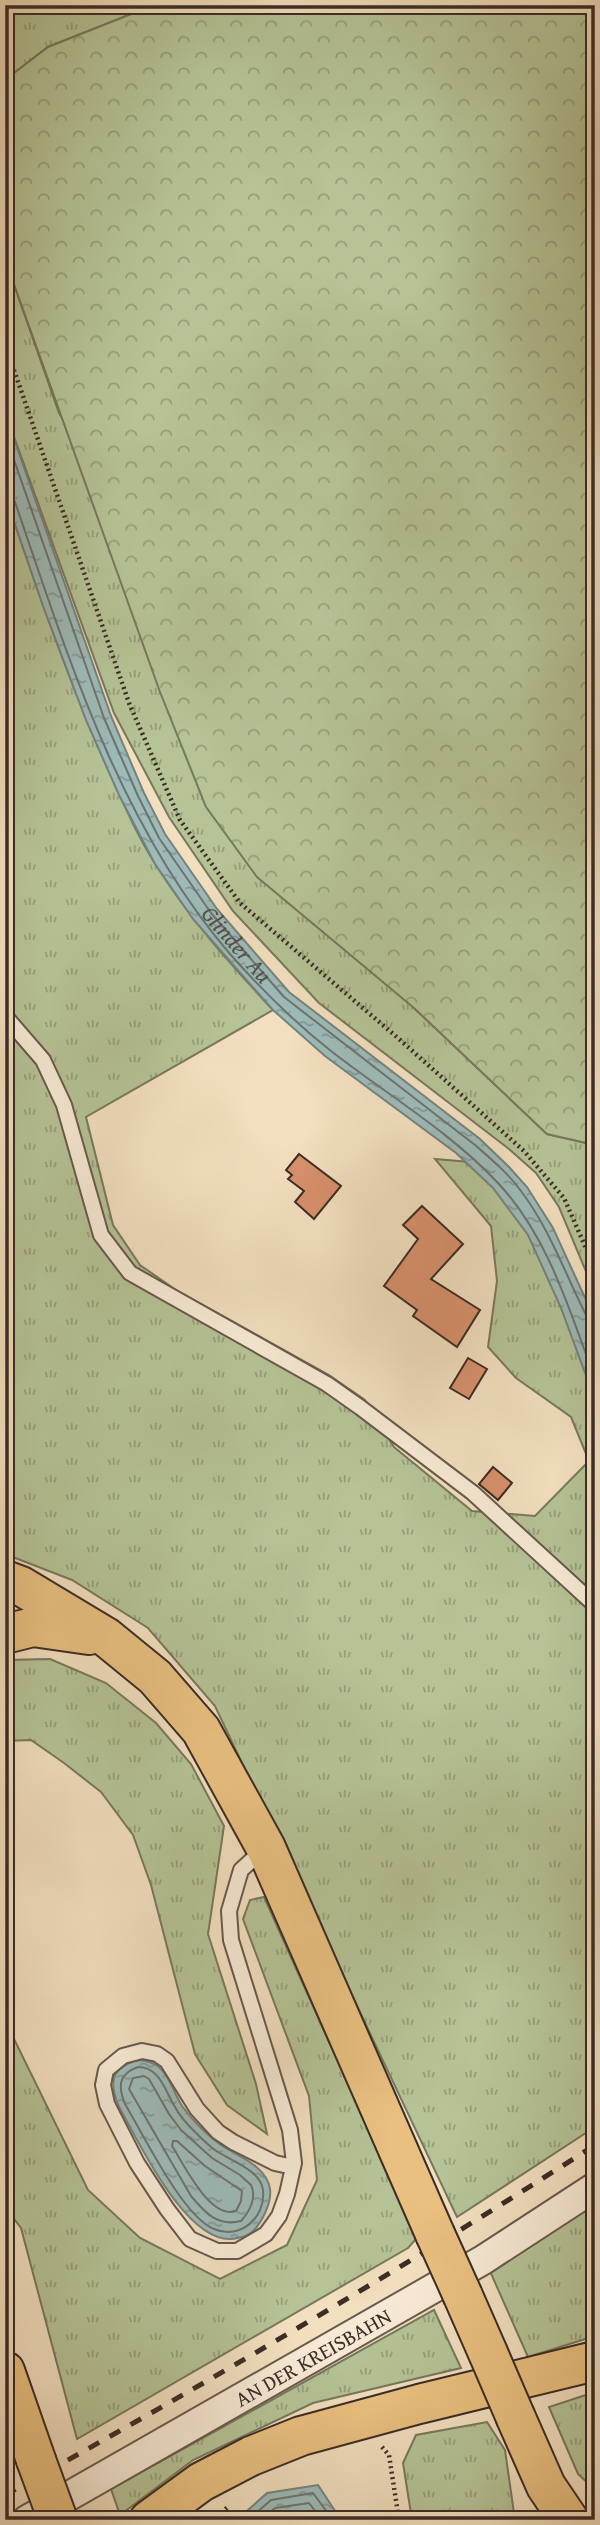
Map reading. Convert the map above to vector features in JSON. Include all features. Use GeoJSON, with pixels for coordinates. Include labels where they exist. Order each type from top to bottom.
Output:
{"type":"FeatureCollection","features":[{"type":"Feature","properties":{"kind":"highway"},"geometry":{"type":"LineString","coordinates":[[5,1580],[21,1586],[106,1637],[155,1677],[201,1730],[266,1848],[551,2503],[569,2520]]}},
{"type":"Feature","properties":{"kind":"highway"},"geometry":{"type":"LineString","coordinates":[[5,1634],[33,1627],[106,1637]]}},
{"type":"Feature","properties":{"kind":"highway"},"geometry":{"type":"LineString","coordinates":[[149,2520],[201,2482],[251,2456],[301,2436],[595,2361]]}},
{"type":"Feature","properties":{"kind":"highway"},"geometry":{"type":"LineString","coordinates":[[5,2371],[58,2520]]}},
{"type":"Feature","properties":{"kind":"highway"},"geometry":{"type":"LineString","coordinates":[[551,2503],[590,2520]]}},
{"type":"Feature","properties":{"kind":"street","name":"AN DER KREISBAHN"},"geometry":{"type":"LineString","coordinates":[[27,2520],[483,2260],[595,2187]]}},
{"type":"Feature","properties":{"kind":"lane"},"geometry":{"type":"LineString","coordinates":[[5,1016],[43,1060],[64,1105],[77,1144],[101,1235],[130,1273],[327,1384],[361,1408],[473,1493],[595,1605]]}},
{"type":"Feature","properties":{"kind":"lane"},"geometry":{"type":"LineString","coordinates":[[266,1848],[241,1870],[229,1910],[232,1941],[290,2130],[293,2167],[279,2216],[261,2239],[237,2251],[217,2250],[191,2239],[167,2209],[137,2163],[107,2104],[103,2085],[106,2070],[122,2056],[142,2051],[157,2054],[167,2062],[197,2109],[218,2132],[275,2163],[293,2167]]}},
{"type":"Feature","properties":{"kind":"path"},"geometry":{"type":"LineString","coordinates":[[5,344],[129,704],[180,820],[240,903],[398,1038],[524,1151],[564,1198],[595,1269]]}},
{"type":"Feature","properties":{"kind":"path"},"geometry":{"type":"LineString","coordinates":[[370,2450],[382,2447],[389,2455],[399,2520]]}},
{"type":"Feature","properties":{"kind":"path"},"geometry":{"type":"LineString","coordinates":[[213,2520],[237,2497]]}},
{"type":"Feature","properties":{"kind":"green space"},"geometry":{"type":"Polygon","coordinates":[[[5,5],[154,5],[48,47],[5,80],[5,5]]]}},
{"type":"Feature","properties":{"kind":"green space"},"geometry":{"type":"Polygon","coordinates":[[[154,5],[595,5],[595,1145],[547,1134],[414,1008],[257,877],[206,807],[160,692],[5,259],[5,80],[48,47],[154,5]]]}},
{"type":"Feature","properties":{"kind":"green space"},"geometry":{"type":"Polygon","coordinates":[[[5,259],[59,413],[414,1008],[547,1134],[595,1145],[595,1293],[559,1207],[536,1173],[509,1149],[319,1003],[233,911],[169,817],[114,713],[5,412],[5,259]]]}},
{"type":"Feature","properties":{"kind":"green space"},"geometry":{"type":"Polygon","coordinates":[[[5,495],[78,698],[135,828],[182,904],[273,1010],[86,1117],[113,1225],[140,1265],[176,1290],[329,1375],[365,1400],[394,1447],[472,1511],[535,1516],[589,1461],[571,1417],[516,1378],[488,1347],[497,1281],[491,1226],[435,1159],[470,1162],[522,1208],[595,1381],[595,2127],[457,2217],[215,1706],[148,1628],[72,1580],[5,1554],[5,495]]]}},
{"type":"Feature","properties":{"kind":"green space"},"geometry":{"type":"Polygon","coordinates":[[[50,1659],[106,1683],[156,1723],[191,1764],[224,1826],[208,1934],[256,2084],[267,2134],[227,2105],[195,2054],[151,1885],[133,1835],[101,1792],[64,1763],[31,1740],[5,1741],[5,1660],[50,1659]]]}},
{"type":"Feature","properties":{"kind":"green space"},"geometry":{"type":"Polygon","coordinates":[[[264,1897],[417,2238],[408,2248],[77,2439],[21,2228],[5,2207],[5,2008],[14,2039],[88,2190],[140,2238],[220,2279],[287,2245],[317,2180],[309,2096],[243,1919],[250,1900],[264,1897]]]}},
{"type":"Feature","properties":{"kind":"green space"},"geometry":{"type":"Polygon","coordinates":[[[595,2203],[595,2336],[528,2357],[489,2269],[595,2203]]]}},
{"type":"Feature","properties":{"kind":"green space"},"geometry":{"type":"Polygon","coordinates":[[[434,2310],[461,2368],[313,2403],[193,2460],[120,2515],[111,2489],[434,2310]]]}},
{"type":"Feature","properties":{"kind":"green space"},"geometry":{"type":"Polygon","coordinates":[[[595,2392],[595,2490],[578,2474],[549,2407],[595,2392]]]}},
{"type":"Feature","properties":{"kind":"green space"},"geometry":{"type":"Polygon","coordinates":[[[487,2422],[505,2450],[515,2520],[412,2520],[403,2463],[416,2435],[487,2422]]]}},
{"type":"Feature","properties":{"kind":"water","name":"Glinder Au"},"geometry":{"type":"Polygon","coordinates":[[[5,413],[111,716],[165,834],[217,909],[289,992],[480,1139],[527,1187],[553,1228],[595,1320],[595,1400],[561,1308],[528,1235],[493,1188],[456,1153],[325,1056],[273,1010],[193,919],[155,864],[119,795],[86,720],[5,495],[5,413]]]}},
{"type":"Feature","properties":{"kind":"water"},"geometry":{"type":"Polygon","coordinates":[[[137,2060],[155,2064],[161,2069],[182,2106],[197,2124],[217,2142],[252,2164],[268,2181],[268,2206],[263,2218],[249,2234],[238,2238],[220,2238],[202,2228],[184,2211],[153,2167],[119,2107],[114,2091],[117,2072],[137,2060]]]}},
{"type":"Feature","properties":{"kind":"water"},"geometry":{"type":"Polygon","coordinates":[[[318,2485],[341,2520],[237,2520],[267,2493],[318,2485]]]}},
{"type":"Feature","properties":{"kind":"building"},"geometry":{"type":"Polygon","coordinates":[[[299,1154],[341,1186],[314,1219],[295,1202],[304,1191],[288,1179],[292,1175],[286,1170],[299,1154]]]}},
{"type":"Feature","properties":{"kind":"building"},"geometry":{"type":"Polygon","coordinates":[[[422,1206],[463,1244],[431,1279],[480,1310],[457,1347],[413,1316],[417,1310],[384,1286],[418,1239],[403,1225],[422,1206]]]}},
{"type":"Feature","properties":{"kind":"building"},"geometry":{"type":"Polygon","coordinates":[[[468,1358],[487,1369],[469,1399],[450,1388],[468,1358]]]}},
{"type":"Feature","properties":{"kind":"building"},"geometry":{"type":"Polygon","coordinates":[[[493,1467],[512,1483],[498,1500],[479,1484],[493,1467]]]}},
{"type":"Feature","properties":{"kind":"railway"},"geometry":{"type":"LineString","coordinates":[[5,2495],[303,2325],[595,2145]]}}]}
